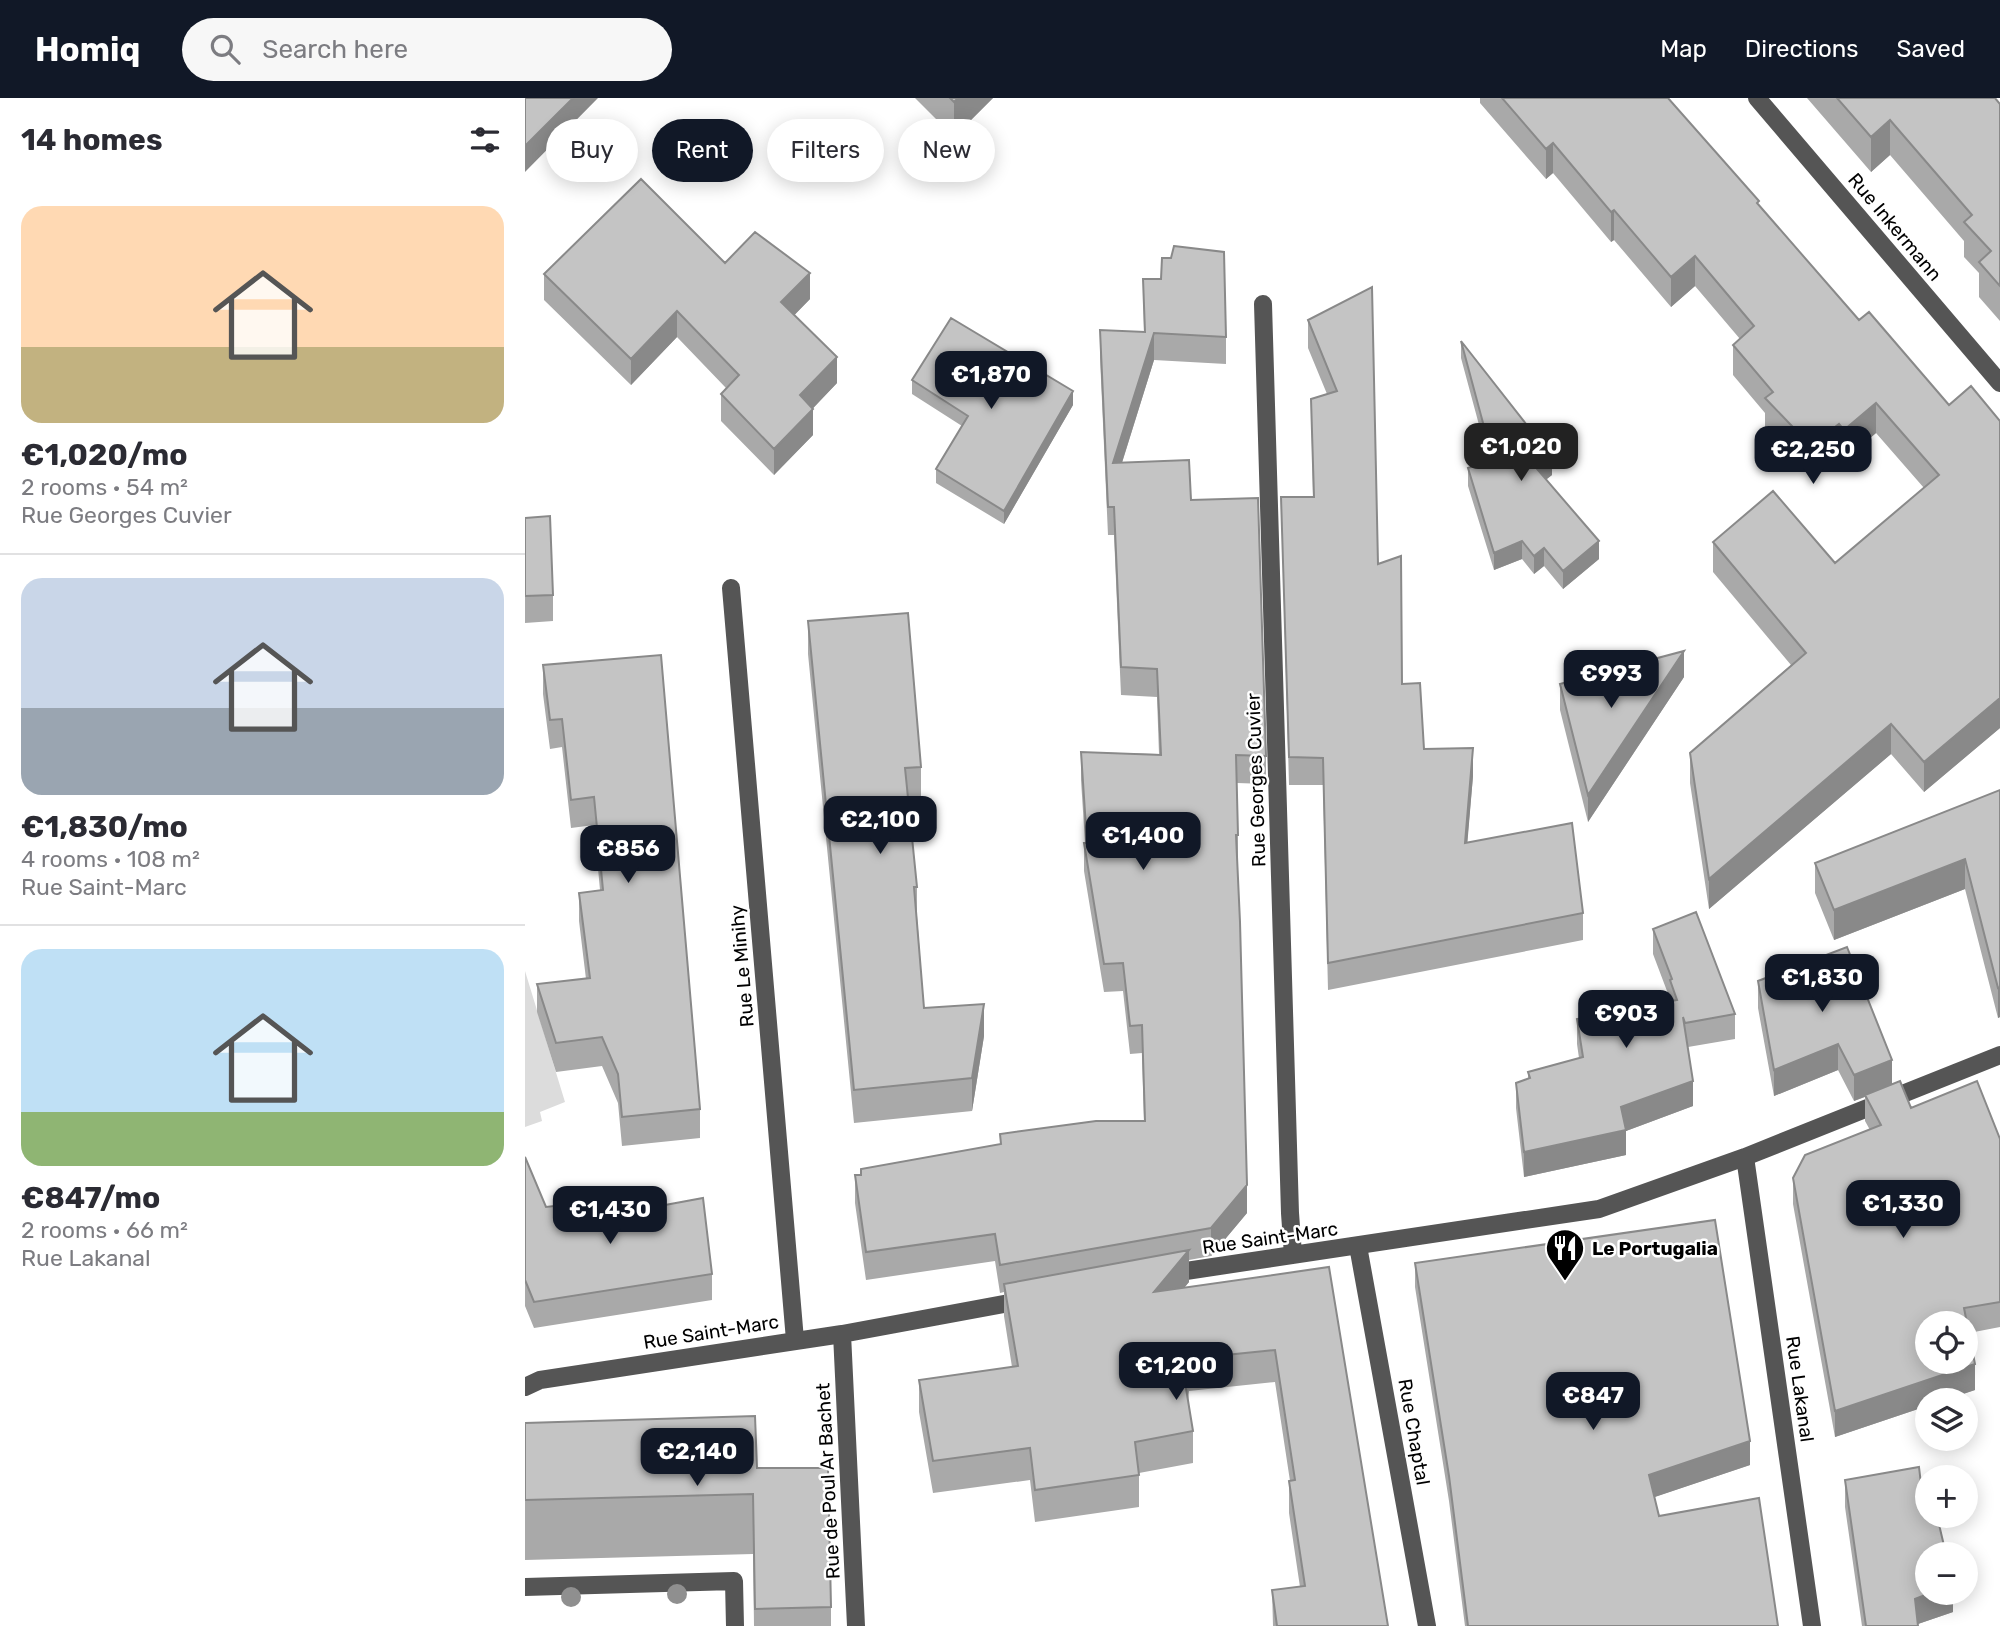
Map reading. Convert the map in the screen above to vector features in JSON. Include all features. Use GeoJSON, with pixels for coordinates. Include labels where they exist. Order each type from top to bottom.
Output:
{"type":"FeatureCollection","features":[{"type":"Feature","properties":{"kind":"street","name":"Rue Inkermann"},"geometry":{"type":"LineString","coordinates":[[1757,98],[2000,383]]}},
{"type":"Feature","properties":{"kind":"street","name":"Rue Georges Cuvier"},"geometry":{"type":"LineString","coordinates":[[1263,304],[1293,1255]]}},
{"type":"Feature","properties":{"kind":"street","name":"Rue Le Minihy"},"geometry":{"type":"LineString","coordinates":[[731,588],[795,1340]]}},
{"type":"Feature","properties":{"kind":"street","name":"Rue Saint-Marc"},"geometry":{"type":"LineString","coordinates":[[1155,1276],[1599,1209],[1745,1157],[2000,1055]]}},
{"type":"Feature","properties":{"kind":"street","name":"Rue Lakanal"},"geometry":{"type":"LineString","coordinates":[[1745,1157],[1812,1626]]}},
{"type":"Feature","properties":{"kind":"street","name":"Rue Chaptal"},"geometry":{"type":"LineString","coordinates":[[1359,1246],[1427,1626]]}},
{"type":"Feature","properties":{"kind":"street","name":"Rue Saint-Marc"},"geometry":{"type":"LineString","coordinates":[[525,1387],[540,1380],[842,1334],[1036,1298]]}},
{"type":"Feature","properties":{"kind":"street","name":"Rue de Poul Ar Bachet"},"geometry":{"type":"LineString","coordinates":[[842,1334],[856,1626]]}},
{"type":"Feature","properties":{"kind":"street"},"geometry":{"type":"LineString","coordinates":[[525,1587],[734,1581],[735,1626]]}},
{"type":"Feature","properties":{"kind":"shaded area"},"geometry":{"type":"Polygon","coordinates":[[[525,971],[565,1102],[540,1112],[542,1121],[525,1127],[525,971]]]}},
{"type":"Feature","properties":{"kind":"building"},"geometry":{"type":"Polygon","coordinates":[[[525,98],[573,98],[552,119],[546,119],[546,125],[525,146],[525,98]]]}},
{"type":"Feature","properties":{"kind":"building"},"geometry":{"type":"Polygon","coordinates":[[[1502,98],[1668,98],[1859,320],[1869,312],[1949,405],[1971,386],[2000,421],[2000,698],[1924,762],[1891,724],[1709,879],[1690,753],[1806,653],[1713,542],[1773,491],[1835,563],[1939,475],[1876,403],[1844,430],[1839,424],[1811,446],[1765,398],[1773,392],[1733,345],[1754,326],[1695,256],[1671,277],[1553,143],[1546,149],[1502,98]]]}},
{"type":"Feature","properties":{"kind":"building"},"geometry":{"type":"Polygon","coordinates":[[[1837,98],[1995,98],[2000,104],[2000,286],[1979,262],[1991,251],[1964,222],[1972,215],[1890,120],[1871,137],[1837,98]]]}},
{"type":"Feature","properties":{"kind":"building"},"geometry":{"type":"Polygon","coordinates":[[[641,179],[725,263],[755,232],[810,273],[781,302],[837,357],[800,395],[813,409],[774,449],[721,394],[739,375],[677,311],[631,359],[544,274],[641,179]]]}},
{"type":"Feature","properties":{"kind":"building"},"geometry":{"type":"Polygon","coordinates":[[[1174,246],[1224,252],[1226,337],[1154,333],[1113,463],[1189,460],[1191,500],[1258,498],[1266,756],[1236,755],[1247,1185],[1211,1228],[1000,1265],[995,1234],[866,1252],[855,1175],[861,1175],[861,1169],[1001,1144],[1000,1134],[1096,1121],[1145,1121],[1142,1025],[1130,1026],[1123,963],[1104,964],[1084,843],[1087,843],[1081,752],[1161,755],[1157,669],[1121,667],[1114,507],[1108,507],[1100,330],[1145,332],[1143,279],[1161,279],[1162,258],[1171,258],[1174,246]]]}},
{"type":"Feature","properties":{"kind":"building"},"geometry":{"type":"Polygon","coordinates":[[[1372,287],[1378,564],[1401,556],[1402,684],[1420,683],[1424,749],[1473,748],[1465,843],[1572,823],[1583,913],[1328,963],[1323,758],[1289,757],[1281,497],[1314,497],[1311,399],[1337,391],[1308,320],[1372,287]]]}},
{"type":"Feature","properties":{"kind":"building"},"geometry":{"type":"Polygon","coordinates":[[[951,318],[1073,391],[1004,511],[936,469],[968,416],[912,380],[951,318]]]}},
{"type":"Feature","properties":{"kind":"building"},"geometry":{"type":"Polygon","coordinates":[[[1461,341],[1552,457],[1537,469],[1599,541],[1563,571],[1544,548],[1534,556],[1522,541],[1494,553],[1468,468],[1493,460],[1461,341]]]}},
{"type":"Feature","properties":{"kind":"building"},"geometry":{"type":"Polygon","coordinates":[[[550,516],[553,595],[525,596],[525,518],[550,516]]]}},
{"type":"Feature","properties":{"kind":"building"},"geometry":{"type":"Polygon","coordinates":[[[908,613],[921,767],[905,768],[917,887],[914,887],[924,1008],[984,1004],[972,1078],[854,1090],[808,621],[908,613]]]}},
{"type":"Feature","properties":{"kind":"building"},"geometry":{"type":"Polygon","coordinates":[[[1684,651],[1588,795],[1560,684],[1684,651]]]}},
{"type":"Feature","properties":{"kind":"building"},"geometry":{"type":"Polygon","coordinates":[[[661,655],[700,1109],[622,1117],[618,1074],[602,1037],[556,1043],[537,984],[590,978],[579,893],[603,890],[594,797],[571,800],[562,719],[550,720],[543,665],[661,655]]]}},
{"type":"Feature","properties":{"kind":"building"},"geometry":{"type":"Polygon","coordinates":[[[2000,790],[2000,987],[1998,988],[1965,859],[1834,910],[1815,863],[2000,790]]]}},
{"type":"Feature","properties":{"kind":"building"},"geometry":{"type":"Polygon","coordinates":[[[1696,912],[1735,1014],[1685,1023],[1683,1017],[1693,1081],[1621,1107],[1626,1130],[1524,1152],[1516,1083],[1530,1078],[1528,1072],[1583,1057],[1577,1019],[1677,1000],[1653,929],[1696,912]]]}},
{"type":"Feature","properties":{"kind":"building"},"geometry":{"type":"Polygon","coordinates":[[[1847,947],[1892,1060],[1854,1075],[1838,1044],[1774,1070],[1758,981],[1847,947]]]}},
{"type":"Feature","properties":{"kind":"building"},"geometry":{"type":"Polygon","coordinates":[[[1900,1081],[1911,1108],[1977,1081],[2000,1139],[2000,1302],[1964,1308],[1965,1311],[1915,1311],[1915,1374],[1945,1374],[1835,1411],[1793,1178],[1805,1155],[1881,1125],[1865,1095],[1900,1081]]]}},
{"type":"Feature","properties":{"kind":"building"},"geometry":{"type":"Polygon","coordinates":[[[525,1157],[546,1207],[598,1201],[606,1216],[703,1198],[712,1274],[534,1302],[525,1280],[525,1157]]]}},
{"type":"Feature","properties":{"kind":"building"},"geometry":{"type":"Polygon","coordinates":[[[1715,1220],[1750,1441],[1649,1475],[1659,1516],[1759,1498],[1778,1626],[1468,1626],[1449,1476],[1415,1263],[1715,1220]]]}},
{"type":"Feature","properties":{"kind":"building"},"geometry":{"type":"Polygon","coordinates":[[[1189,1250],[1154,1292],[1329,1267],[1388,1626],[1277,1626],[1272,1590],[1305,1586],[1289,1481],[1295,1480],[1275,1350],[1187,1359],[1189,1370],[1183,1370],[1193,1431],[1135,1442],[1139,1475],[1035,1490],[1030,1448],[933,1461],[919,1380],[1018,1366],[1004,1284],[1189,1250]]]}},
{"type":"Feature","properties":{"kind":"building"},"geometry":{"type":"Polygon","coordinates":[[[755,1416],[757,1468],[828,1468],[831,1607],[755,1609],[753,1494],[525,1500],[525,1423],[755,1416]]]}},
{"type":"Feature","properties":{"kind":"building"},"geometry":{"type":"Polygon","coordinates":[[[1915,1468],[1915,1528],[1940,1528],[1943,1542],[1915,1542],[1915,1605],[1918,1626],[1866,1626],[1845,1480],[1915,1468]]]}},
{"type":"Feature","properties":{"kind":"place","name":"Le Portugalia"},"geometry":{"type":"Point","coordinates":[1565,1282]}}]}
